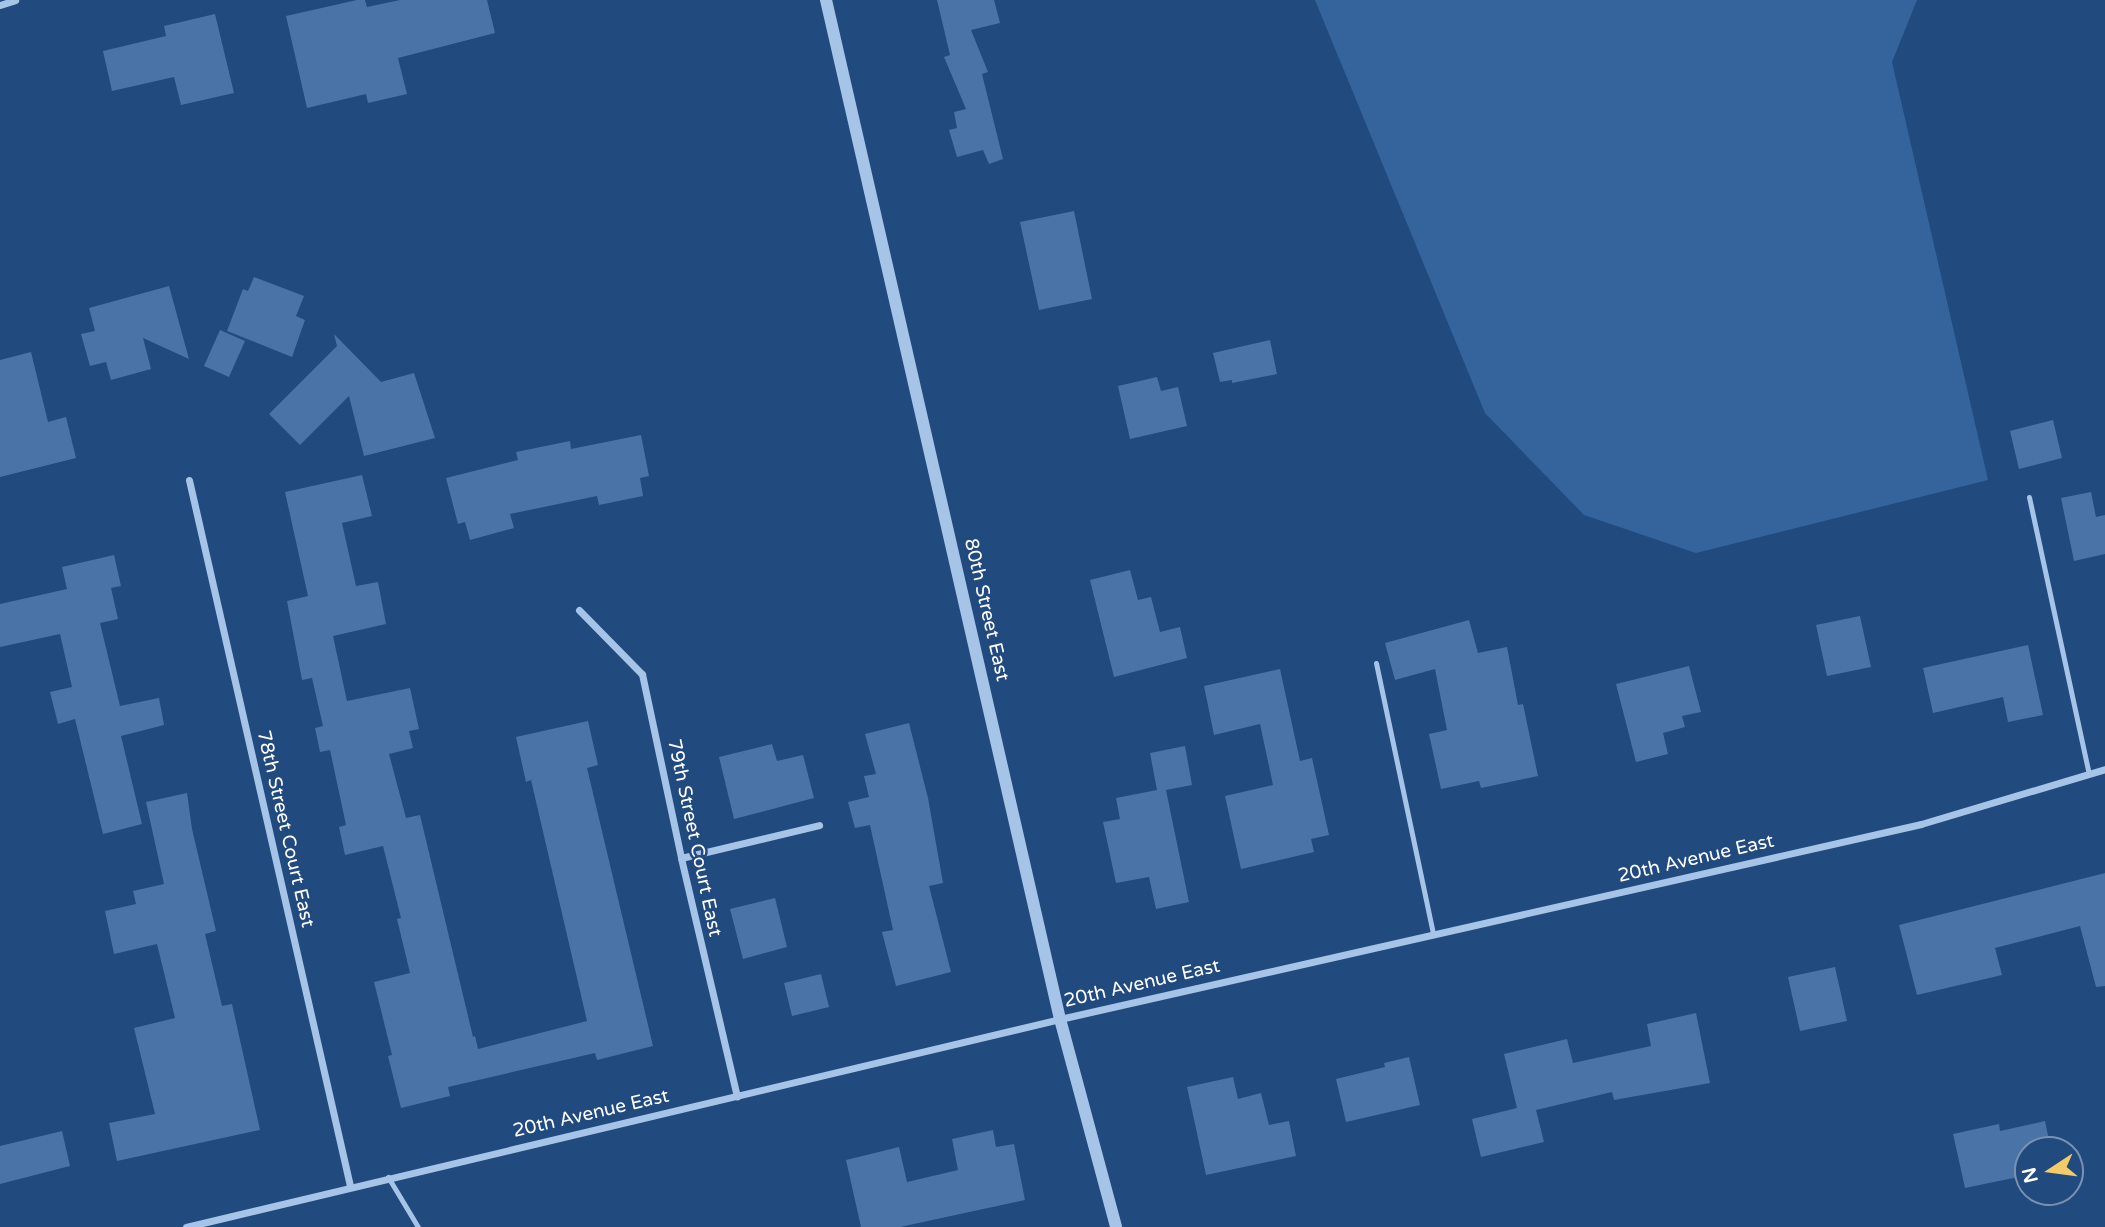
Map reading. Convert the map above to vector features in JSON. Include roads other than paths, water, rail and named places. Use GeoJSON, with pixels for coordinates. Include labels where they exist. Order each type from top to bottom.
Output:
{"type":"FeatureCollection","features":[{"type":"Feature","properties":{"kind":"street"},"geometry":{"type":"LineString","coordinates":[[0,5],[15,0]]}},
{"type":"Feature","properties":{"kind":"street","name":"80th Street East"},"geometry":{"type":"LineString","coordinates":[[826,0],[1060,1019],[1116,1227]]}},
{"type":"Feature","properties":{"kind":"street","name":"78th Street Court East"},"geometry":{"type":"LineString","coordinates":[[189,480],[351,1186]]}},
{"type":"Feature","properties":{"kind":"street","name":"79th Street Court East"},"geometry":{"type":"LineString","coordinates":[[579,610],[642,674],[681,858],[737,1097]]}},
{"type":"Feature","properties":{"kind":"street","name":"20th Avenue East"},"geometry":{"type":"LineString","coordinates":[[186,1227],[1060,1019],[1921,824],[2105,769]]}},
{"type":"Feature","properties":{"kind":"street"},"geometry":{"type":"LineString","coordinates":[[681,858],[819,825]]}},
{"type":"Feature","properties":{"kind":"lane"},"geometry":{"type":"LineString","coordinates":[[2029,497],[2089,774]]}},
{"type":"Feature","properties":{"kind":"lane"},"geometry":{"type":"LineString","coordinates":[[1376,663],[1433,933]]}},
{"type":"Feature","properties":{"kind":"lane"},"geometry":{"type":"LineString","coordinates":[[388,1177],[418,1227]]}}]}
